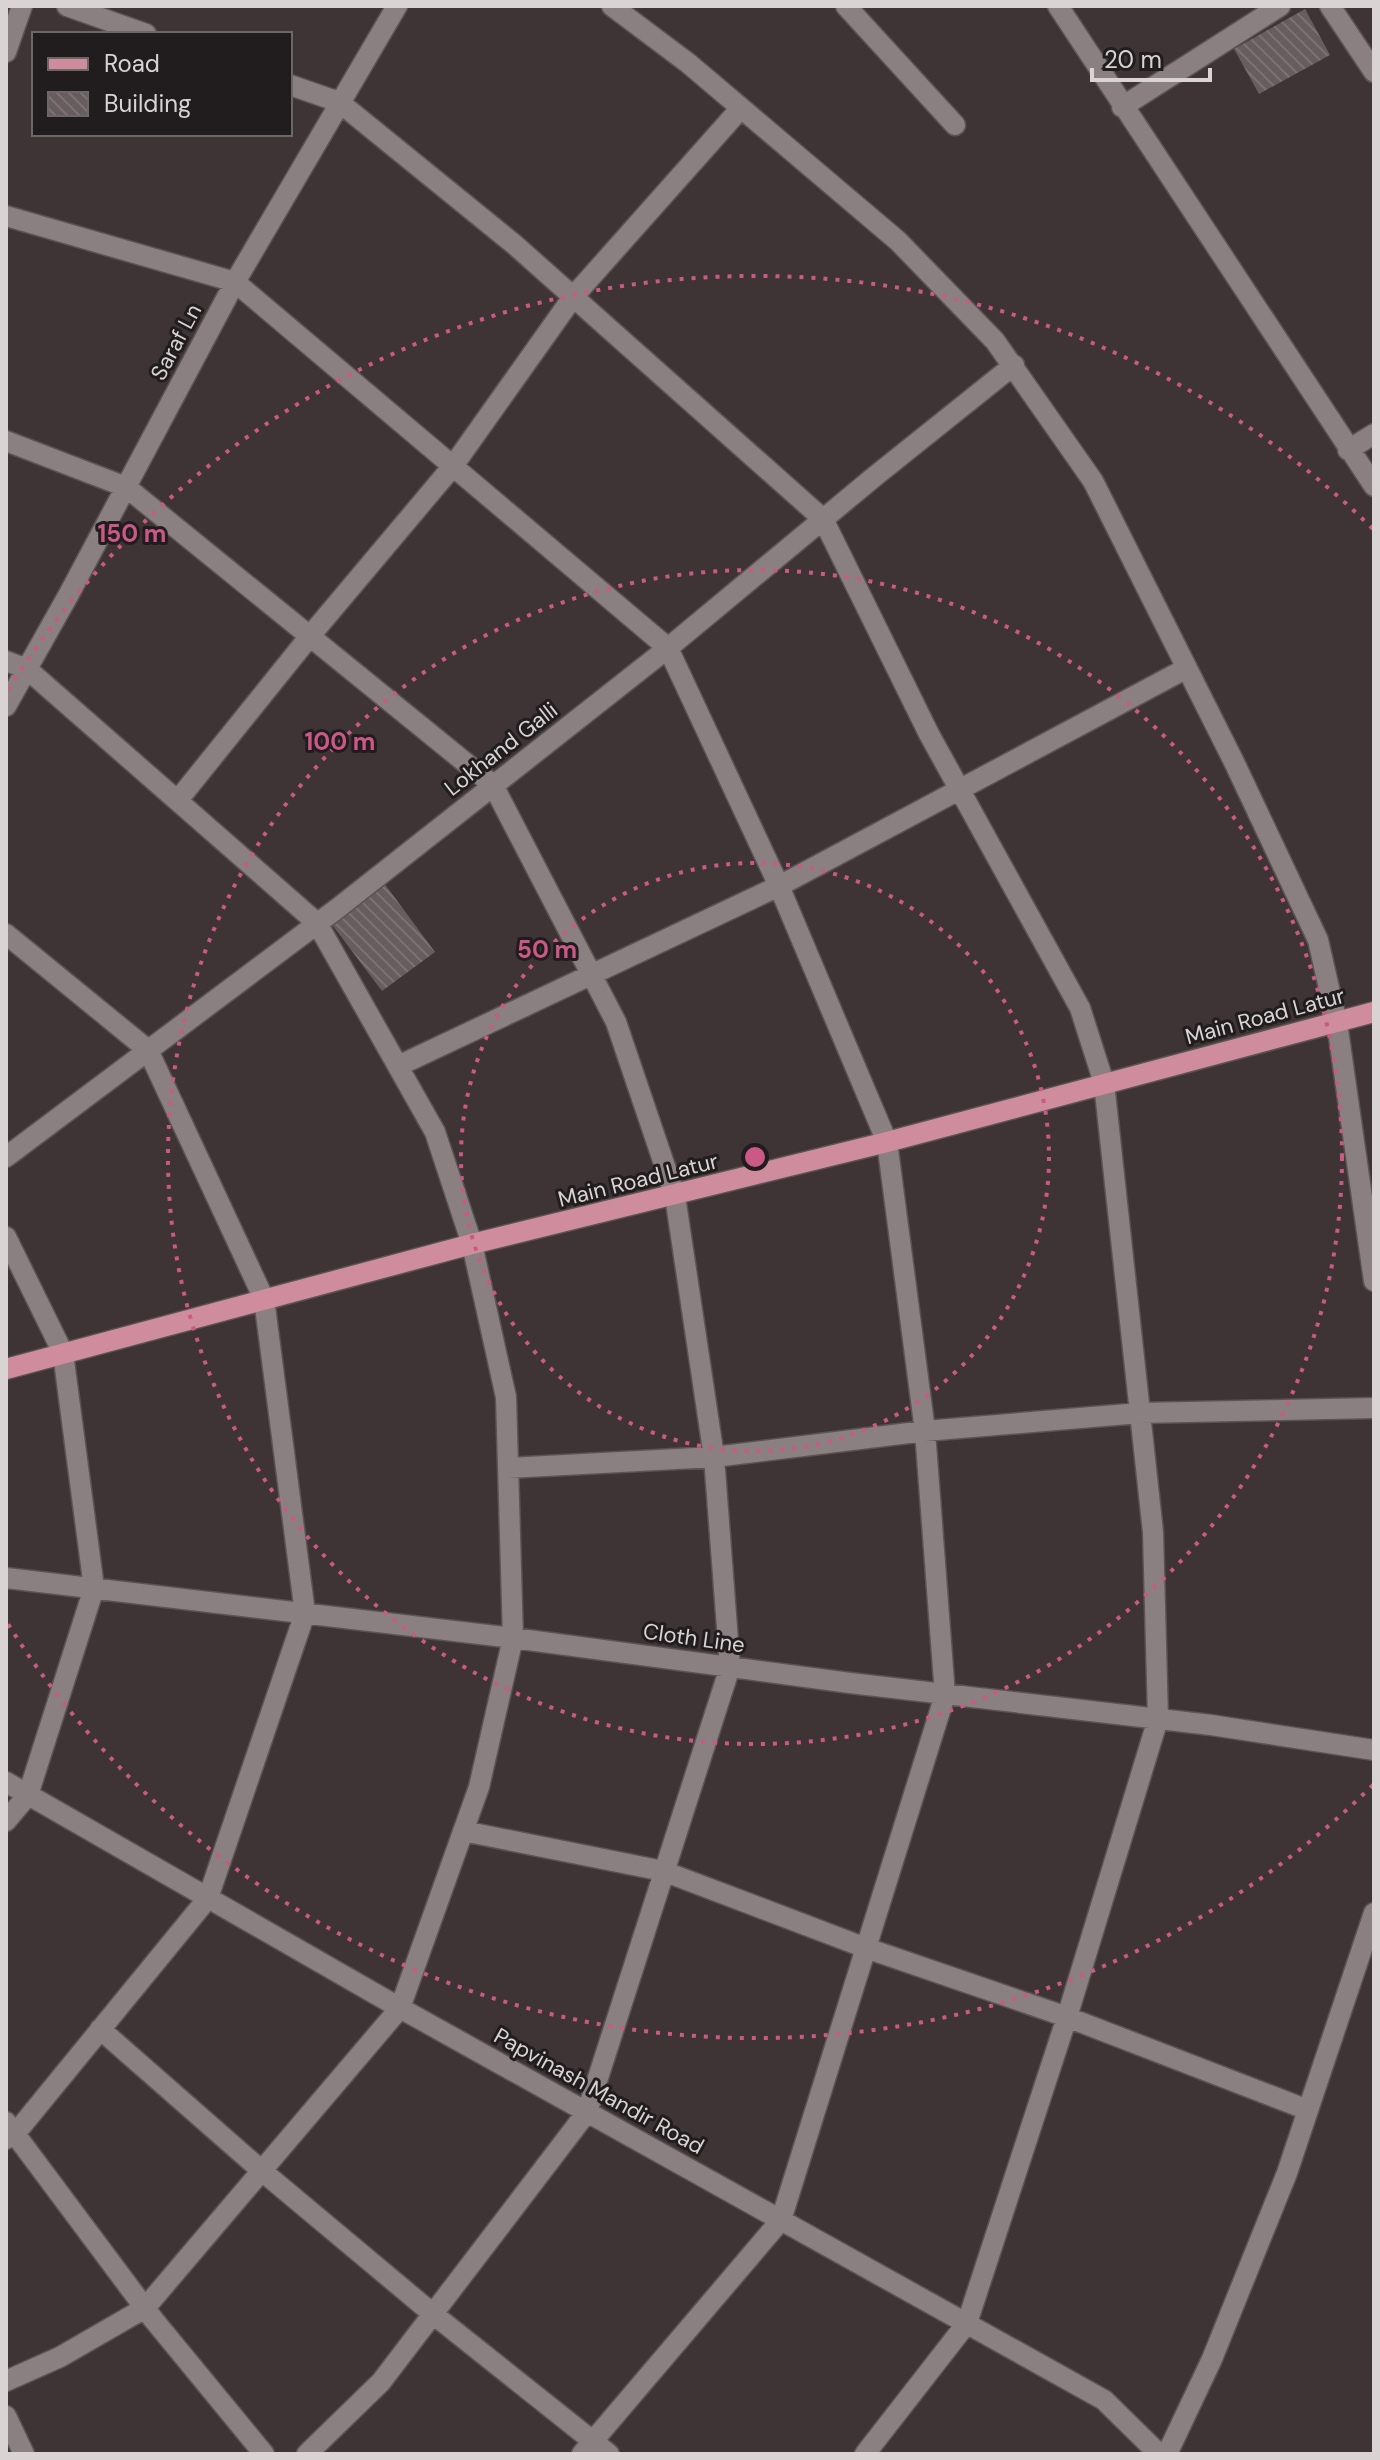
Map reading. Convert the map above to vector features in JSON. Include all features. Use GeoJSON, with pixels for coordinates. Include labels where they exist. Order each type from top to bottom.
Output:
{"type":"FeatureCollection","features":[{"type":"Feature","properties":{"kind":"main road","name":"Main Road Latur"},"geometry":{"type":"LineString","coordinates":[[6,1369],[472,1244],[887,1142],[1374,1012]]}},
{"type":"Feature","properties":{"kind":"street"},"geometry":{"type":"LineString","coordinates":[[6,52],[22,6]]}},
{"type":"Feature","properties":{"kind":"street"},"geometry":{"type":"LineString","coordinates":[[67,6],[140,32]]}},
{"type":"Feature","properties":{"kind":"street","name":"Saraf Ln"},"geometry":{"type":"LineString","coordinates":[[6,706],[235,282],[397,6]]}},
{"type":"Feature","properties":{"kind":"street"},"geometry":{"type":"LineString","coordinates":[[612,6],[688,63],[898,241],[995,341],[1093,481],[1318,940],[1337,1023],[1374,1281]]}},
{"type":"Feature","properties":{"kind":"street"},"geometry":{"type":"LineString","coordinates":[[846,6],[955,125]]}},
{"type":"Feature","properties":{"kind":"street"},"geometry":{"type":"LineString","coordinates":[[1058,6],[1374,486]]}},
{"type":"Feature","properties":{"kind":"street"},"geometry":{"type":"LineString","coordinates":[[1122,107],[1280,6]]}},
{"type":"Feature","properties":{"kind":"street"},"geometry":{"type":"LineString","coordinates":[[1330,6],[1374,72]]}},
{"type":"Feature","properties":{"kind":"street"},"geometry":{"type":"LineString","coordinates":[[292,86],[339,102],[515,245],[823,519],[959,788],[1080,1008],[1104,1083],[1153,1532],[1158,1719],[1067,2017],[967,2323],[865,2454]]}},
{"type":"Feature","properties":{"kind":"street"},"geometry":{"type":"LineString","coordinates":[[178,800],[453,466],[573,297],[741,108]]}},
{"type":"Feature","properties":{"kind":"street"},"geometry":{"type":"LineString","coordinates":[[6,216],[235,282],[668,648],[779,886],[887,1142],[925,1431],[945,1695],[781,2220],[587,2447]]}},
{"type":"Feature","properties":{"kind":"street","name":"Lokhand Galli"},"geometry":{"type":"LineString","coordinates":[[6,1157],[317,923],[668,648],[1014,365]]}},
{"type":"Feature","properties":{"kind":"street"},"geometry":{"type":"LineString","coordinates":[[1348,450],[1374,434]]}},
{"type":"Feature","properties":{"kind":"street"},"geometry":{"type":"LineString","coordinates":[[6,441],[126,487],[493,785],[616,1022],[675,1196],[714,1457],[730,1667],[587,2112],[381,2382],[307,2454]]}},
{"type":"Feature","properties":{"kind":"street"},"geometry":{"type":"LineString","coordinates":[[6,661],[27,669],[317,923],[435,1132],[472,1244],[506,1397],[513,1638],[479,1787],[400,2008],[145,2308],[60,2357],[6,2381]]}},
{"type":"Feature","properties":{"kind":"street"},"geometry":{"type":"LineString","coordinates":[[398,1066],[779,886],[1187,668]]}},
{"type":"Feature","properties":{"kind":"street"},"geometry":{"type":"LineString","coordinates":[[6,934],[148,1050],[264,1299],[305,1613],[208,1898],[100,2029],[9,2132],[145,2308],[264,2454]]}},
{"type":"Feature","properties":{"kind":"street"},"geometry":{"type":"LineString","coordinates":[[6,1237],[63,1353],[94,1588],[28,1795],[6,1821]]}},
{"type":"Feature","properties":{"kind":"street"},"geometry":{"type":"LineString","coordinates":[[508,1468],[714,1457],[925,1431],[1140,1413],[1374,1408]]}},
{"type":"Feature","properties":{"kind":"street","name":"Cloth Line"},"geometry":{"type":"LineString","coordinates":[[6,1578],[1158,1719],[1374,1750]]}},
{"type":"Feature","properties":{"kind":"street","name":"Papvinash Mandir Road"},"geometry":{"type":"LineString","coordinates":[[6,1782],[400,2008],[1104,2400],[1159,2454]]}},
{"type":"Feature","properties":{"kind":"street"},"geometry":{"type":"LineString","coordinates":[[463,1831],[663,1871],[866,1948],[1067,2017],[1308,2110]]}},
{"type":"Feature","properties":{"kind":"street"},"geometry":{"type":"LineString","coordinates":[[1167,2454],[1212,2359],[1287,2173],[1374,1913]]}},
{"type":"Feature","properties":{"kind":"street"},"geometry":{"type":"LineString","coordinates":[[100,2029],[587,2447],[609,2454]]}},
{"type":"Feature","properties":{"kind":"street"},"geometry":{"type":"LineString","coordinates":[[6,2416],[24,2454]]}},
{"type":"Feature","properties":{"kind":"building"},"geometry":{"type":"Polygon","coordinates":[[[1305,9],[1330,55],[1259,94],[1234,49],[1305,9]]]}},
{"type":"Feature","properties":{"kind":"building"},"geometry":{"type":"Polygon","coordinates":[[[384,883],[435,952],[382,991],[330,922],[384,883]]]}}]}
